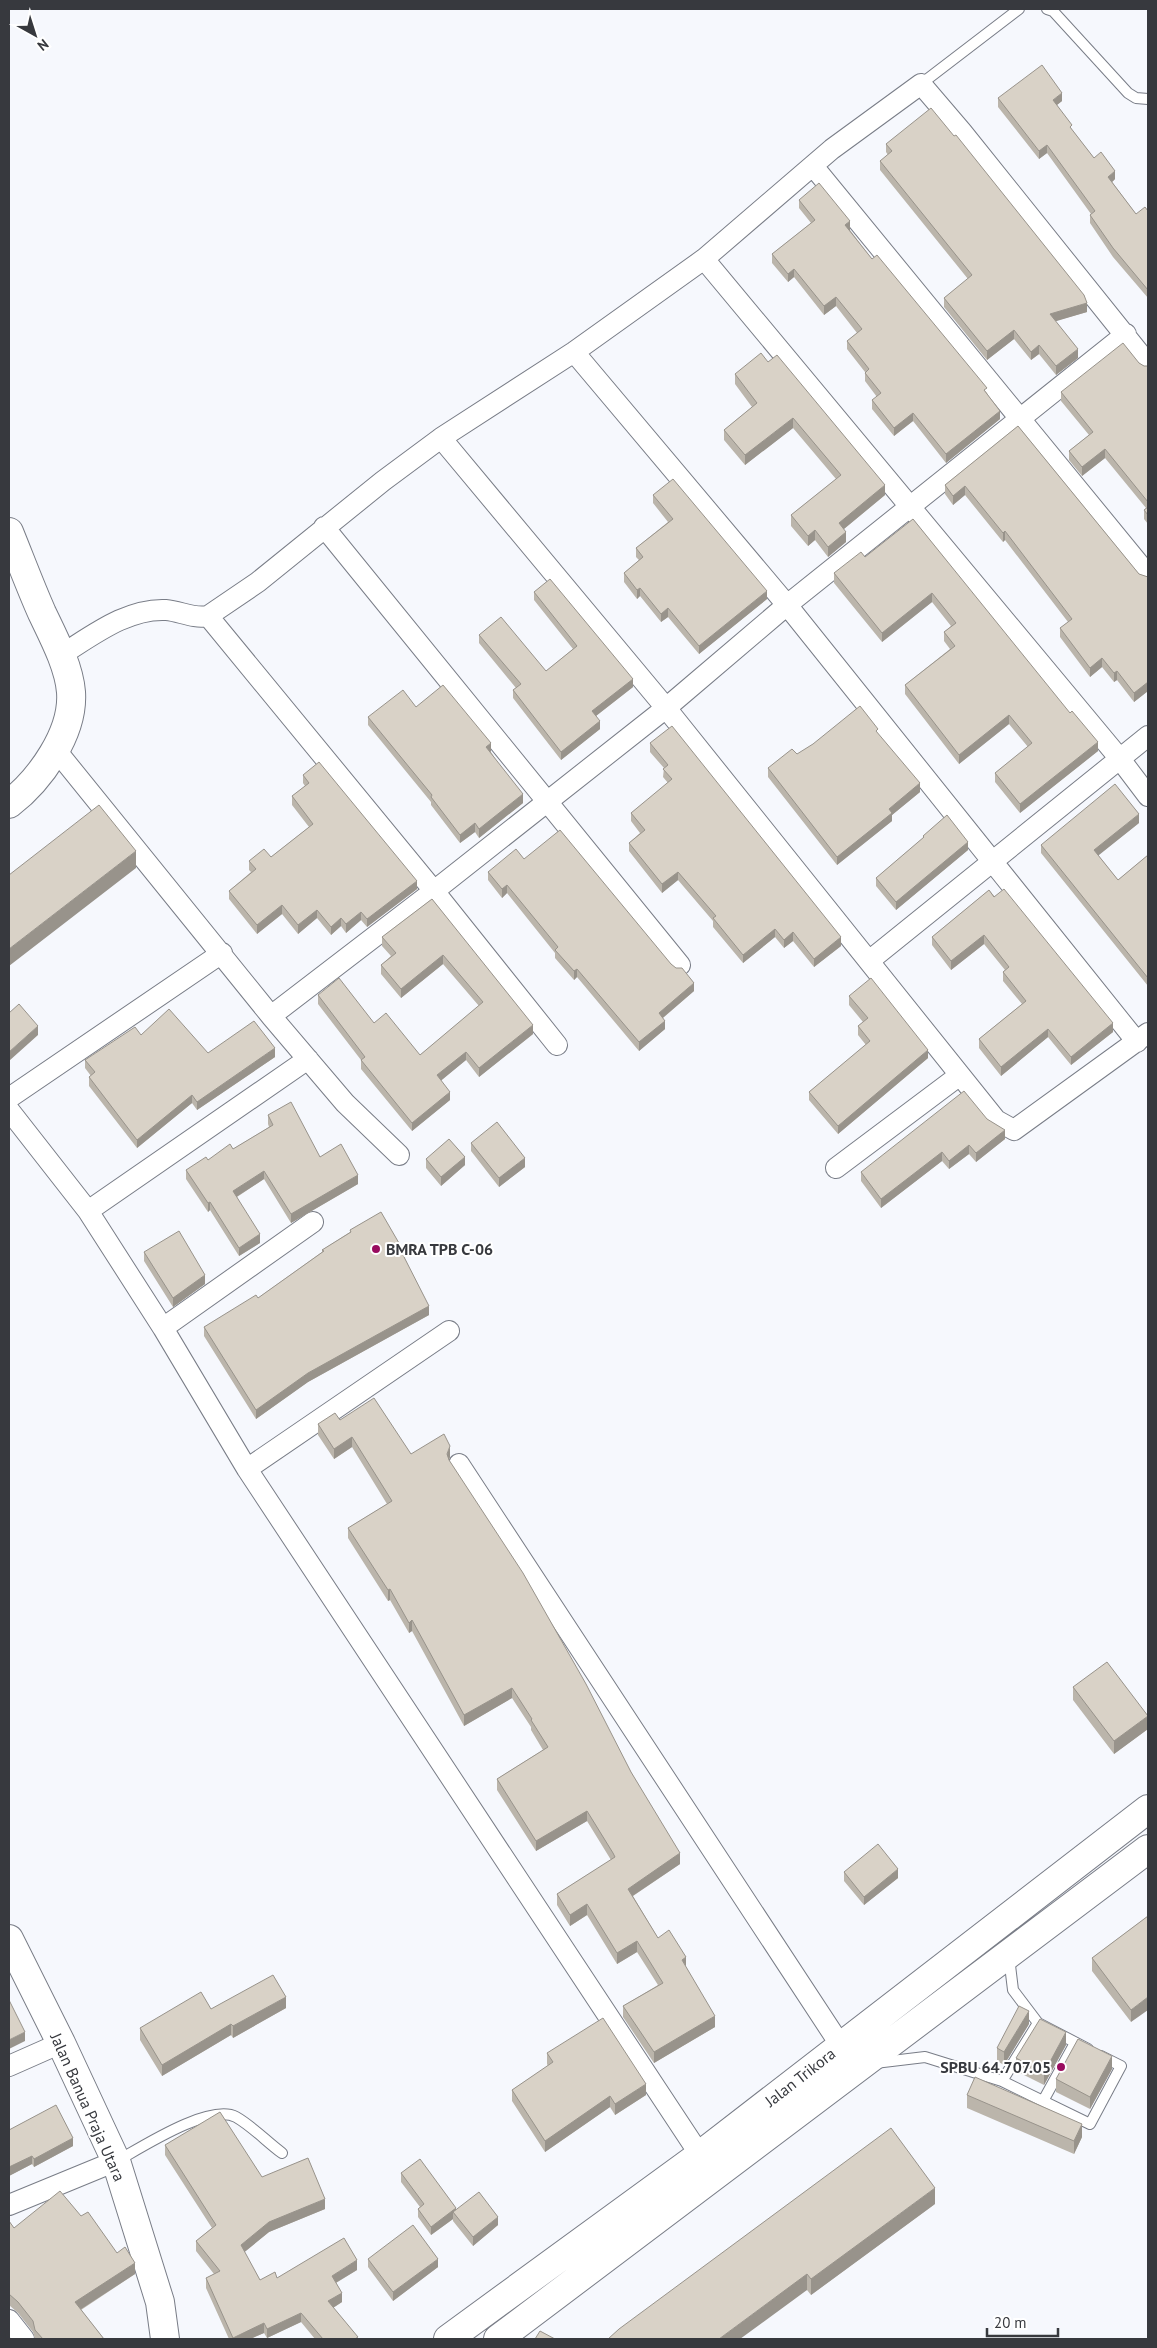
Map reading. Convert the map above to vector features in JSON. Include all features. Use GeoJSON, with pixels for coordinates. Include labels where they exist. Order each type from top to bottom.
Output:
{"type":"FeatureCollection","features":[{"type":"Feature","properties":{"kind":"main road"},"geometry":{"type":"LineString","coordinates":[[9,532],[61,655],[71,692],[67,724],[55,748],[31,784],[9,804]]}},
{"type":"Feature","properties":{"kind":"main road","name":"Jalan Trikora"},"geometry":{"type":"LineString","coordinates":[[448,2339],[700,2155],[1148,1809]]}},
{"type":"Feature","properties":{"kind":"main road","name":"Jalan Trikora"},"geometry":{"type":"LineString","coordinates":[[498,2339],[1148,1849]]}},
{"type":"Feature","properties":{"kind":"main road","name":"Jalan Banua Praja Utara"},"geometry":{"type":"LineString","coordinates":[[9,1939],[61,2043],[116,2161],[160,2302],[165,2339]]}},
{"type":"Feature","properties":{"kind":"street"},"geometry":{"type":"LineString","coordinates":[[61,655],[120,620],[145,612],[167,610],[201,618],[208,616],[258,582],[324,528],[441,438],[574,352],[704,259],[813,166],[921,84],[1126,334],[1148,364]]}},
{"type":"Feature","properties":{"kind":"street"},"geometry":{"type":"LineString","coordinates":[[813,166],[1148,575]]}},
{"type":"Feature","properties":{"kind":"street"},"geometry":{"type":"LineString","coordinates":[[704,259],[1120,759],[1148,796]]}},
{"type":"Feature","properties":{"kind":"street"},"geometry":{"type":"LineString","coordinates":[[271,1016],[434,891],[666,708],[787,606],[1126,334]]}},
{"type":"Feature","properties":{"kind":"street"},"geometry":{"type":"LineString","coordinates":[[441,438],[666,708],[996,1120],[1014,1130],[1142,1037],[993,861],[787,606],[574,352]]}},
{"type":"Feature","properties":{"kind":"street"},"geometry":{"type":"LineString","coordinates":[[324,528],[546,803],[680,965]]}},
{"type":"Feature","properties":{"kind":"street"},"geometry":{"type":"LineString","coordinates":[[208,616],[558,1045]]}},
{"type":"Feature","properties":{"kind":"street"},"geometry":{"type":"LineString","coordinates":[[869,962],[1148,736]]}},
{"type":"Feature","properties":{"kind":"street"},"geometry":{"type":"LineString","coordinates":[[55,748],[271,1016],[345,1103],[399,1155]]}},
{"type":"Feature","properties":{"kind":"street"},"geometry":{"type":"LineString","coordinates":[[9,1098],[222,953]]}},
{"type":"Feature","properties":{"kind":"street"},"geometry":{"type":"LineString","coordinates":[[88,1211],[308,1059]]}},
{"type":"Feature","properties":{"kind":"street"},"geometry":{"type":"LineString","coordinates":[[836,1168],[960,1075]]}},
{"type":"Feature","properties":{"kind":"street"},"geometry":{"type":"LineString","coordinates":[[9,1110],[88,1211],[163,1328],[247,1469],[700,2155]]}},
{"type":"Feature","properties":{"kind":"street"},"geometry":{"type":"LineString","coordinates":[[163,1328],[313,1222]]}},
{"type":"Feature","properties":{"kind":"street"},"geometry":{"type":"LineString","coordinates":[[247,1469],[448,1331]]}},
{"type":"Feature","properties":{"kind":"street"},"geometry":{"type":"LineString","coordinates":[[459,1464],[841,2046]]}},
{"type":"Feature","properties":{"kind":"street"},"geometry":{"type":"LineString","coordinates":[[9,2066],[61,2043]]}},
{"type":"Feature","properties":{"kind":"street"},"geometry":{"type":"LineString","coordinates":[[9,2205],[116,2161]]}},
{"type":"Feature","properties":{"kind":"street"},"geometry":{"type":"LineString","coordinates":[[9,2320],[24,2339]]}},
{"type":"Feature","properties":{"kind":"lane"},"geometry":{"type":"LineString","coordinates":[[921,84],[1019,9]]}},
{"type":"Feature","properties":{"kind":"lane"},"geometry":{"type":"LineString","coordinates":[[1047,9],[1053,11],[1128,93],[1136,98],[1148,99]]}},
{"type":"Feature","properties":{"kind":"lane"},"geometry":{"type":"LineString","coordinates":[[860,2065],[925,2057],[1002,2081],[1090,2124],[1122,2066],[1038,2023],[1013,1990],[1008,1954]]}},
{"type":"Feature","properties":{"kind":"lane"},"geometry":{"type":"LineString","coordinates":[[1002,2081],[1038,2023]]}},
{"type":"Feature","properties":{"kind":"lane"},"geometry":{"type":"LineString","coordinates":[[1043,2101],[1075,2043]]}},
{"type":"Feature","properties":{"kind":"lane"},"geometry":{"type":"LineString","coordinates":[[116,2161],[193,2121],[221,2113],[236,2117],[282,2153]]}},
{"type":"Feature","properties":{"kind":"building"},"geometry":{"type":"Polygon","coordinates":[[[1042,65],[1062,93],[1053,100],[1072,125],[1070,127],[1094,158],[1101,152],[1115,171],[1108,177],[1136,214],[1145,207],[1148,211],[1148,290],[1113,248],[1090,215],[1095,211],[1047,145],[1039,151],[998,98],[1042,65]]]}},
{"type":"Feature","properties":{"kind":"building"},"geometry":{"type":"Polygon","coordinates":[[[931,108],[954,136],[956,135],[1084,295],[1087,303],[1050,314],[1078,349],[1056,366],[1039,345],[1031,352],[1014,330],[987,351],[944,298],[972,275],[880,161],[892,151],[886,144],[931,108]]]}},
{"type":"Feature","properties":{"kind":"building"},"geometry":{"type":"Polygon","coordinates":[[[819,183],[850,221],[845,225],[872,259],[877,255],[987,388],[984,390],[1000,411],[946,454],[913,413],[894,428],[872,400],[881,393],[865,373],[869,369],[847,341],[862,329],[836,297],[824,306],[794,269],[788,274],[772,254],[815,220],[799,200],[819,183]]]}},
{"type":"Feature","properties":{"kind":"building"},"geometry":{"type":"Polygon","coordinates":[[[1123,343],[1139,363],[1148,366],[1148,502],[1105,449],[1082,467],[1069,451],[1093,432],[1061,392],[1123,343]]]}},
{"type":"Feature","properties":{"kind":"building"},"geometry":{"type":"Polygon","coordinates":[[[761,353],[768,362],[777,355],[885,485],[839,523],[846,532],[828,547],[815,530],[808,536],[791,515],[841,475],[793,418],[745,455],[724,430],[757,403],[735,374],[761,353]]]}},
{"type":"Feature","properties":{"kind":"building"},"geometry":{"type":"Polygon","coordinates":[[[1018,426],[1139,574],[1148,577],[1148,682],[1134,693],[1117,671],[1114,673],[1102,658],[1090,668],[1060,628],[1072,619],[1005,531],[1003,533],[965,486],[953,496],[945,485],[1018,426]]]}},
{"type":"Feature","properties":{"kind":"building"},"geometry":{"type":"Polygon","coordinates":[[[673,479],[767,591],[699,646],[668,608],[661,614],[640,588],[637,590],[624,573],[643,557],[636,548],[673,519],[653,495],[673,479]]]}},
{"type":"Feature","properties":{"kind":"building"},"geometry":{"type":"Polygon","coordinates":[[[1148,507],[1148,515],[1144,510],[1148,507]]]}},
{"type":"Feature","properties":{"kind":"building"},"geometry":{"type":"Polygon","coordinates":[[[913,519],[1070,713],[1072,711],[1098,742],[1020,804],[995,773],[1032,743],[1009,715],[959,755],[905,685],[955,646],[944,632],[956,623],[932,593],[882,633],[834,573],[861,552],[865,557],[913,519]]]}},
{"type":"Feature","properties":{"kind":"building"},"geometry":{"type":"Polygon","coordinates":[[[550,579],[633,679],[592,711],[600,721],[561,752],[513,690],[521,684],[479,635],[501,617],[546,671],[577,646],[534,592],[550,579]]]}},
{"type":"Feature","properties":{"kind":"building"},"geometry":{"type":"Polygon","coordinates":[[[443,685],[491,743],[486,747],[523,794],[479,829],[475,823],[460,835],[431,797],[432,795],[368,717],[403,690],[416,707],[443,685]]]}},
{"type":"Feature","properties":{"kind":"building"},"geometry":{"type":"Polygon","coordinates":[[[860,706],[878,729],[876,731],[920,783],[889,809],[892,813],[837,857],[768,768],[792,749],[797,754],[813,744],[860,706]]]}},
{"type":"Feature","properties":{"kind":"building"},"geometry":{"type":"Polygon","coordinates":[[[672,726],[841,937],[814,959],[793,932],[784,940],[775,929],[743,955],[713,918],[716,916],[678,872],[662,884],[629,843],[645,830],[631,813],[672,779],[663,769],[668,765],[650,743],[672,726]]]}},
{"type":"Feature","properties":{"kind":"building"},"geometry":{"type":"Polygon","coordinates":[[[319,762],[417,881],[367,919],[361,912],[346,924],[341,918],[331,927],[317,910],[298,925],[282,905],[257,925],[229,891],[256,869],[249,861],[264,849],[271,857],[313,824],[292,796],[309,783],[303,775],[319,762]]]}},
{"type":"Feature","properties":{"kind":"building"},"geometry":{"type":"Polygon","coordinates":[[[1115,784],[1139,814],[1094,850],[1118,880],[1148,855],[1148,978],[1041,845],[1115,784]]]}},
{"type":"Feature","properties":{"kind":"building"},"geometry":{"type":"Polygon","coordinates":[[[99,805],[136,851],[9,949],[9,875],[99,805]]]}},
{"type":"Feature","properties":{"kind":"building"},"geometry":{"type":"Polygon","coordinates":[[[947,815],[968,842],[896,902],[876,878],[947,815]]]}},
{"type":"Feature","properties":{"kind":"building"},"geometry":{"type":"Polygon","coordinates":[[[560,830],[671,964],[676,968],[682,968],[694,983],[659,1013],[665,1021],[639,1042],[577,969],[574,971],[555,950],[558,947],[507,885],[502,889],[488,872],[516,849],[524,859],[560,830]]]}},
{"type":"Feature","properties":{"kind":"building"},"geometry":{"type":"Polygon","coordinates":[[[1004,889],[1113,1023],[1071,1057],[1048,1029],[1001,1067],[979,1039],[1026,1001],[1003,972],[1009,967],[984,935],[951,961],[932,937],[989,890],[994,897],[1004,889]]]}},
{"type":"Feature","properties":{"kind":"building"},"geometry":{"type":"Polygon","coordinates":[[[432,899],[533,1025],[479,1068],[466,1052],[437,1075],[450,1092],[412,1123],[361,1060],[365,1057],[318,995],[339,978],[374,1023],[386,1013],[420,1055],[483,1002],[443,955],[401,989],[381,965],[396,953],[382,937],[432,899]]]}},
{"type":"Feature","properties":{"kind":"building"},"geometry":{"type":"Polygon","coordinates":[[[871,978],[928,1050],[838,1126],[809,1092],[870,1041],[858,1026],[868,1018],[849,996],[871,978]]]}},
{"type":"Feature","properties":{"kind":"building"},"geometry":{"type":"Polygon","coordinates":[[[19,1004],[38,1026],[9,1052],[9,1013],[19,1004]]]}},
{"type":"Feature","properties":{"kind":"building"},"geometry":{"type":"Polygon","coordinates":[[[169,1009],[208,1053],[254,1021],[275,1048],[197,1102],[192,1095],[137,1140],[89,1077],[95,1072],[85,1060],[135,1027],[141,1035],[169,1009]]]}},
{"type":"Feature","properties":{"kind":"building"},"geometry":{"type":"Polygon","coordinates":[[[964,1091],[987,1119],[1005,1130],[976,1153],[969,1145],[949,1161],[942,1152],[881,1199],[861,1172],[964,1091]]]}},
{"type":"Feature","properties":{"kind":"building"},"geometry":{"type":"Polygon","coordinates":[[[291,1102],[320,1157],[341,1144],[358,1175],[291,1214],[264,1171],[233,1191],[260,1234],[239,1248],[210,1202],[208,1203],[186,1170],[206,1157],[208,1160],[230,1144],[233,1149],[273,1125],[268,1115],[291,1102]]]}},
{"type":"Feature","properties":{"kind":"building"},"geometry":{"type":"Polygon","coordinates":[[[497,1122],[525,1158],[499,1178],[471,1143],[497,1122]]]}},
{"type":"Feature","properties":{"kind":"building"},"geometry":{"type":"Polygon","coordinates":[[[449,1139],[465,1157],[441,1177],[426,1159],[449,1139]]]}},
{"type":"Feature","properties":{"kind":"building"},"geometry":{"type":"Polygon","coordinates":[[[381,1212],[403,1250],[401,1251],[429,1306],[308,1373],[256,1410],[204,1327],[256,1295],[258,1298],[324,1251],[322,1250],[351,1232],[350,1230],[381,1212]]]}},
{"type":"Feature","properties":{"kind":"building"},"geometry":{"type":"Polygon","coordinates":[[[179,1231],[205,1275],[173,1298],[144,1252],[179,1231]]]}},
{"type":"Feature","properties":{"kind":"building"},"geometry":{"type":"Polygon","coordinates":[[[374,1398],[411,1454],[444,1434],[450,1446],[447,1454],[449,1460],[523,1573],[586,1684],[631,1772],[680,1853],[628,1889],[658,1938],[669,1930],[686,1957],[682,1960],[715,2016],[654,2052],[623,2006],[663,1983],[637,1941],[617,1953],[587,1904],[570,1915],[557,1894],[615,1857],[613,1853],[587,1811],[536,1841],[497,1779],[548,1747],[532,1719],[512,1688],[464,1715],[412,1620],[409,1623],[390,1589],[388,1590],[348,1528],[392,1501],[352,1437],[334,1449],[318,1424],[335,1413],[340,1420],[374,1398]]]}},
{"type":"Feature","properties":{"kind":"building"},"geometry":{"type":"Polygon","coordinates":[[[1107,1662],[1148,1716],[1114,1741],[1073,1687],[1107,1662]]]}},
{"type":"Feature","properties":{"kind":"building"},"geometry":{"type":"Polygon","coordinates":[[[878,1844],[898,1869],[864,1897],[844,1872],[878,1844]]]}},
{"type":"Feature","properties":{"kind":"building"},"geometry":{"type":"Polygon","coordinates":[[[1148,1916],[1148,1997],[1131,2010],[1092,1958],[1148,1916]]]}},
{"type":"Feature","properties":{"kind":"building"},"geometry":{"type":"Polygon","coordinates":[[[273,1975],[286,1997],[233,2026],[231,2024],[162,2065],[140,2028],[201,1992],[211,2009],[273,1975]]]}},
{"type":"Feature","properties":{"kind":"building"},"geometry":{"type":"Polygon","coordinates":[[[9,2000],[25,2032],[9,2040],[9,2000]]]}},
{"type":"Feature","properties":{"kind":"building"},"geometry":{"type":"Polygon","coordinates":[[[1019,2006],[1029,2011],[1004,2052],[997,2048],[1019,2006]]]}},
{"type":"Feature","properties":{"kind":"building"},"geometry":{"type":"Polygon","coordinates":[[[603,2018],[646,2084],[615,2104],[610,2096],[545,2141],[512,2090],[553,2062],[547,2053],[603,2018]]]}},
{"type":"Feature","properties":{"kind":"building"},"geometry":{"type":"Polygon","coordinates":[[[1040,2019],[1066,2032],[1044,2073],[1016,2058],[1040,2019]]]}},
{"type":"Feature","properties":{"kind":"building"},"geometry":{"type":"Polygon","coordinates":[[[1078,2039],[1112,2056],[1090,2097],[1056,2079],[1078,2039]]]}},
{"type":"Feature","properties":{"kind":"building"},"geometry":{"type":"Polygon","coordinates":[[[975,2077],[1082,2124],[1074,2141],[967,2095],[975,2077]]]}},
{"type":"Feature","properties":{"kind":"building"},"geometry":{"type":"Polygon","coordinates":[[[56,2105],[73,2138],[34,2159],[32,2156],[9,2167],[9,2130],[56,2105]]]}},
{"type":"Feature","properties":{"kind":"building"},"geometry":{"type":"Polygon","coordinates":[[[220,2112],[262,2177],[308,2158],[325,2199],[269,2222],[241,2245],[260,2280],[275,2272],[277,2278],[344,2238],[357,2260],[332,2276],[342,2293],[328,2301],[358,2337],[355,2339],[323,2339],[301,2313],[267,2329],[264,2323],[233,2338],[206,2278],[220,2271],[196,2241],[216,2225],[165,2145],[220,2112]]]}},
{"type":"Feature","properties":{"kind":"building"},"geometry":{"type":"Polygon","coordinates":[[[891,2128],[935,2188],[811,2279],[807,2274],[719,2339],[608,2339],[619,2329],[891,2128]]]}},
{"type":"Feature","properties":{"kind":"building"},"geometry":{"type":"Polygon","coordinates":[[[420,2159],[456,2208],[431,2227],[418,2209],[424,2204],[401,2173],[420,2159]]]}},
{"type":"Feature","properties":{"kind":"building"},"geometry":{"type":"Polygon","coordinates":[[[60,2191],[81,2216],[88,2212],[117,2253],[125,2247],[135,2263],[75,2302],[104,2339],[43,2339],[35,2330],[33,2321],[9,2294],[9,2221],[14,2228],[60,2191]]]}},
{"type":"Feature","properties":{"kind":"building"},"geometry":{"type":"Polygon","coordinates":[[[479,2192],[498,2217],[473,2237],[453,2212],[479,2192]]]}},
{"type":"Feature","properties":{"kind":"building"},"geometry":{"type":"Polygon","coordinates":[[[413,2225],[438,2259],[393,2292],[368,2259],[413,2225]]]}},
{"type":"Feature","properties":{"kind":"building"},"geometry":{"type":"Polygon","coordinates":[[[540,2331],[555,2339],[535,2339],[540,2331]]]}},
{"type":"Feature","properties":{"kind":"place","name":"BMRA TPB C-06"},"geometry":{"type":"Point","coordinates":[376,1249]}},
{"type":"Feature","properties":{"kind":"place","name":"SPBU 64.707.05"},"geometry":{"type":"Point","coordinates":[1061,2067]}}]}
